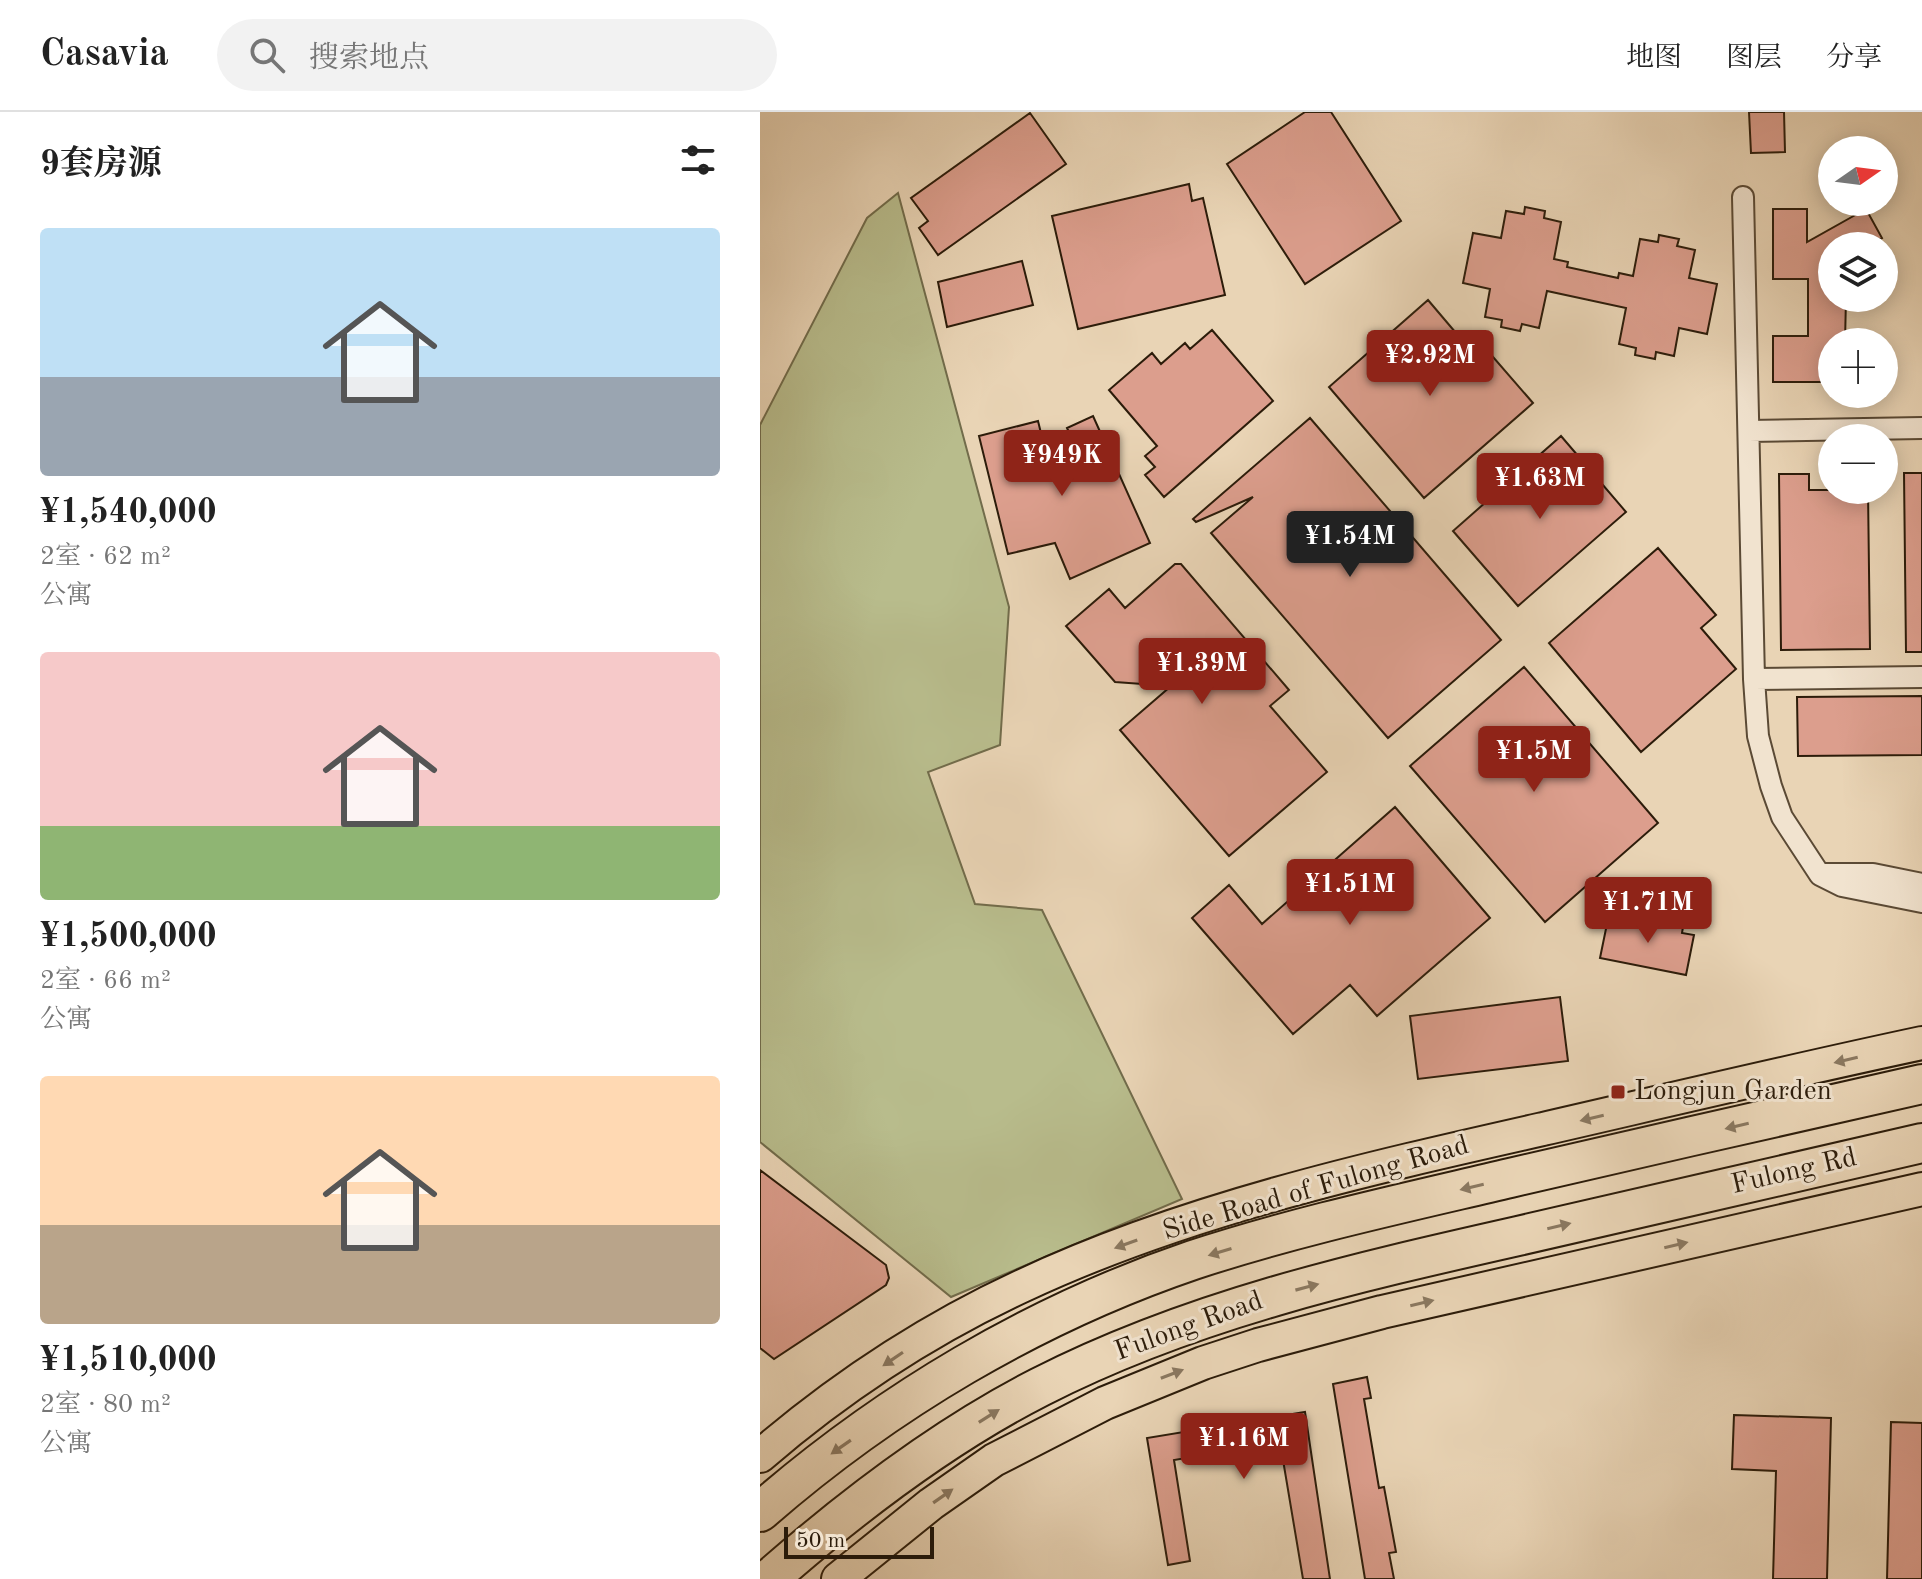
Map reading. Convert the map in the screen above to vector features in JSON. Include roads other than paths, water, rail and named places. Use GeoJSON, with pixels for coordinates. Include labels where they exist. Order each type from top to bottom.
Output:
{"type":"FeatureCollection","features":[{"type":"Feature","properties":{"kind":"highway","name":"Fulong Rd"},"geometry":{"type":"LineString","coordinates":[[1657,1144],[1922,1084]]}},
{"type":"Feature","properties":{"kind":"highway","name":"Fulong Rd"},"geometry":{"type":"LineString","coordinates":[[1666,1202],[1922,1143]]}},
{"type":"Feature","properties":{"kind":"highway","name":"Fulong Road"},"geometry":{"type":"LineString","coordinates":[[760,1512],[836,1450],[959,1368],[1022,1332],[1138,1280],[1193,1260],[1320,1224],[1657,1144]]}},
{"type":"Feature","properties":{"kind":"highway","name":"Fulong Road"},"geometry":{"type":"LineString","coordinates":[[769,1579],[834,1524],[959,1434],[1042,1386],[1138,1342],[1229,1309],[1373,1269],[1666,1202]]}},
{"type":"Feature","properties":{"kind":"main road","name":"Side Road of Fulong Road"},"geometry":{"type":"LineString","coordinates":[[760,1456],[917,1342],[969,1313],[1077,1262],[1208,1215],[1415,1158],[1914,1049]]}},
{"type":"Feature","properties":{"kind":"main road"},"geometry":{"type":"LineString","coordinates":[[838,1579],[931,1504],[994,1460],[1105,1403],[1203,1363],[1382,1312],[1922,1189]]}},
{"type":"Feature","properties":{"kind":"street"},"geometry":{"type":"LineString","coordinates":[[1743,197],[1754,679],[1758,736],[1782,817],[1820,875],[1842,886],[1922,902]]}},
{"type":"Feature","properties":{"kind":"street"},"geometry":{"type":"LineString","coordinates":[[1749,431],[1922,428]]}},
{"type":"Feature","properties":{"kind":"street"},"geometry":{"type":"LineString","coordinates":[[1754,679],[1922,677]]}},
{"type":"Feature","properties":{"kind":"street"},"geometry":{"type":"LineString","coordinates":[[1820,875],[1846,872],[1873,874],[1922,884]]}},
{"type":"Feature","properties":{"kind":"place","name":"Longjun Garden"},"geometry":{"type":"Point","coordinates":[1618,1092]}}]}
